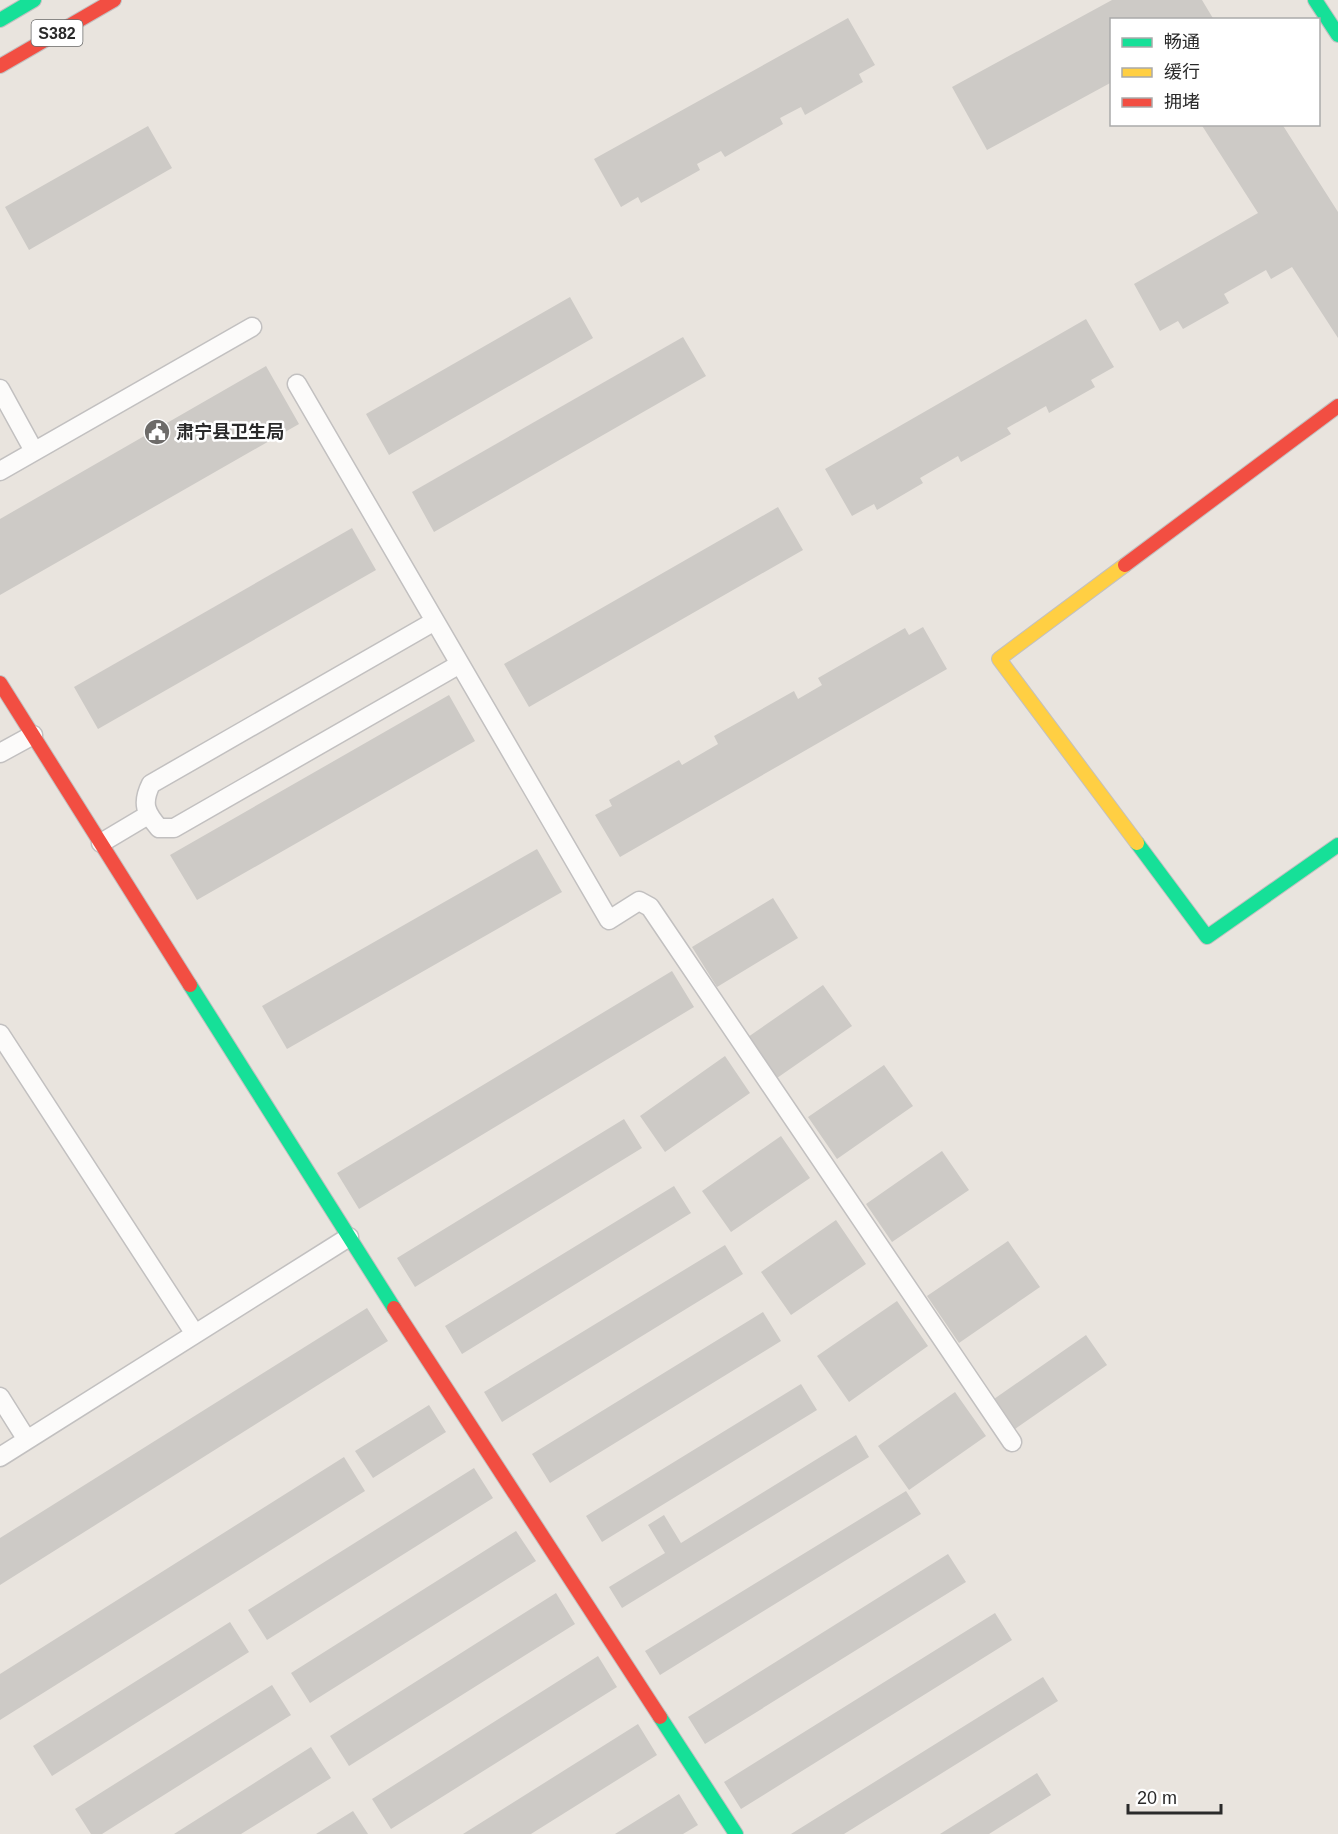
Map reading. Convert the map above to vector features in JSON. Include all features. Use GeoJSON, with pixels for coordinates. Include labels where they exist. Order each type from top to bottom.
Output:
{"type":"FeatureCollection","features":[{"type":"Feature","properties":{"kind":"street","name":"S382"},"geometry":{"type":"LineString","coordinates":[[0,20],[34,0]]}},
{"type":"Feature","properties":{"kind":"street","name":"S382"},"geometry":{"type":"LineString","coordinates":[[0,66],[114,0]]}},
{"type":"Feature","properties":{"kind":"street"},"geometry":{"type":"LineString","coordinates":[[1315,0],[1338,35]]}},
{"type":"Feature","properties":{"kind":"street"},"geometry":{"type":"LineString","coordinates":[[1338,406],[999,659],[1207,937],[1338,845]]}},
{"type":"Feature","properties":{"kind":"street"},"geometry":{"type":"LineString","coordinates":[[0,682],[349,1237],[736,1834]]}},
{"type":"Feature","properties":{"kind":"lane"},"geometry":{"type":"LineString","coordinates":[[0,471],[252,327]]}},
{"type":"Feature","properties":{"kind":"lane"},"geometry":{"type":"LineString","coordinates":[[297,384],[609,920],[639,901],[650,907],[1011,1442]]}},
{"type":"Feature","properties":{"kind":"lane"},"geometry":{"type":"LineString","coordinates":[[0,389],[34,451]]}},
{"type":"Feature","properties":{"kind":"lane"},"geometry":{"type":"LineString","coordinates":[[435,621],[151,784],[147,793],[148,815],[159,828],[174,828],[460,664]]}},
{"type":"Feature","properties":{"kind":"lane"},"geometry":{"type":"LineString","coordinates":[[0,753],[33,735]]}},
{"type":"Feature","properties":{"kind":"lane"},"geometry":{"type":"LineString","coordinates":[[101,843],[148,815]]}},
{"type":"Feature","properties":{"kind":"lane"},"geometry":{"type":"LineString","coordinates":[[0,1034],[195,1334]]}},
{"type":"Feature","properties":{"kind":"lane"},"geometry":{"type":"LineString","coordinates":[[0,1457],[349,1237]]}},
{"type":"Feature","properties":{"kind":"lane"},"geometry":{"type":"LineString","coordinates":[[0,1397],[27,1440]]}},
{"type":"Feature","properties":{"kind":"building"},"geometry":{"type":"Polygon","coordinates":[[[1112,0],[1202,0],[1213,18],[1110,18],[1110,83],[987,150],[952,87],[1112,0]]]}},
{"type":"Feature","properties":{"kind":"building"},"geometry":{"type":"Polygon","coordinates":[[[848,18],[875,65],[859,74],[863,82],[805,115],[801,107],[780,118],[783,124],[725,157],[721,151],[697,164],[700,170],[641,203],[638,197],[621,207],[594,159],[848,18]]]}},
{"type":"Feature","properties":{"kind":"building"},"geometry":{"type":"Polygon","coordinates":[[[148,126],[172,168],[29,250],[5,207],[148,126]]]}},
{"type":"Feature","properties":{"kind":"building"},"geometry":{"type":"Polygon","coordinates":[[[1202,126],[1283,126],[1338,212],[1338,338],[1292,267],[1271,279],[1266,270],[1224,294],[1229,303],[1183,329],[1178,321],[1160,331],[1134,284],[1258,213],[1202,126]]]}},
{"type":"Feature","properties":{"kind":"building"},"geometry":{"type":"Polygon","coordinates":[[[570,297],[593,338],[389,455],[366,414],[570,297]]]}},
{"type":"Feature","properties":{"kind":"building"},"geometry":{"type":"Polygon","coordinates":[[[1086,319],[1114,367],[1091,380],[1095,387],[1049,413],[1046,406],[1007,428],[1011,434],[961,462],[958,456],[920,478],[923,483],[877,510],[874,504],[852,516],[825,469],[1086,319]]]}},
{"type":"Feature","properties":{"kind":"building"},"geometry":{"type":"Polygon","coordinates":[[[683,337],[706,376],[434,532],[412,492],[683,337]]]}},
{"type":"Feature","properties":{"kind":"building"},"geometry":{"type":"Polygon","coordinates":[[[266,366],[299,424],[0,595],[0,519],[266,366]]]}},
{"type":"Feature","properties":{"kind":"building"},"geometry":{"type":"Polygon","coordinates":[[[778,507],[803,550],[529,707],[504,664],[778,507]]]}},
{"type":"Feature","properties":{"kind":"building"},"geometry":{"type":"Polygon","coordinates":[[[352,528],[376,570],[98,729],[74,687],[352,528]]]}},
{"type":"Feature","properties":{"kind":"building"},"geometry":{"type":"Polygon","coordinates":[[[923,627],[947,669],[620,857],[595,815],[612,806],[609,800],[679,760],[682,765],[718,744],[714,736],[794,691],[798,699],[822,685],[818,678],[905,628],[909,635],[923,627]]]}},
{"type":"Feature","properties":{"kind":"building"},"geometry":{"type":"Polygon","coordinates":[[[449,695],[475,741],[197,900],[170,855],[449,695]]]}},
{"type":"Feature","properties":{"kind":"building"},"geometry":{"type":"Polygon","coordinates":[[[537,849],[562,892],[287,1049],[262,1006],[537,849]]]}},
{"type":"Feature","properties":{"kind":"building"},"geometry":{"type":"Polygon","coordinates":[[[773,898],[798,938],[717,987],[692,947],[773,898]]]}},
{"type":"Feature","properties":{"kind":"building"},"geometry":{"type":"Polygon","coordinates":[[[672,971],[694,1007],[359,1209],[337,1173],[672,971]]]}},
{"type":"Feature","properties":{"kind":"building"},"geometry":{"type":"Polygon","coordinates":[[[823,985],[852,1026],[777,1078],[748,1037],[823,985]]]}},
{"type":"Feature","properties":{"kind":"building"},"geometry":{"type":"Polygon","coordinates":[[[725,1056],[750,1093],[665,1152],[640,1116],[725,1056]]]}},
{"type":"Feature","properties":{"kind":"building"},"geometry":{"type":"Polygon","coordinates":[[[884,1065],[913,1106],[837,1159],[808,1117],[884,1065]]]}},
{"type":"Feature","properties":{"kind":"building"},"geometry":{"type":"Polygon","coordinates":[[[624,1119],[642,1148],[415,1287],[397,1258],[624,1119]]]}},
{"type":"Feature","properties":{"kind":"building"},"geometry":{"type":"Polygon","coordinates":[[[781,1136],[810,1178],[731,1232],[702,1191],[781,1136]]]}},
{"type":"Feature","properties":{"kind":"building"},"geometry":{"type":"Polygon","coordinates":[[[942,1151],[969,1190],[892,1242],[866,1204],[942,1151]]]}},
{"type":"Feature","properties":{"kind":"building"},"geometry":{"type":"Polygon","coordinates":[[[674,1186],[691,1213],[462,1354],[445,1326],[674,1186]]]}},
{"type":"Feature","properties":{"kind":"building"},"geometry":{"type":"Polygon","coordinates":[[[836,1220],[866,1264],[791,1315],[761,1272],[836,1220]]]}},
{"type":"Feature","properties":{"kind":"building"},"geometry":{"type":"Polygon","coordinates":[[[1008,1241],[1040,1287],[959,1343],[927,1296],[1008,1241]]]}},
{"type":"Feature","properties":{"kind":"building"},"geometry":{"type":"Polygon","coordinates":[[[725,1245],[743,1274],[502,1422],[484,1392],[725,1245]]]}},
{"type":"Feature","properties":{"kind":"building"},"geometry":{"type":"Polygon","coordinates":[[[897,1301],[928,1346],[849,1402],[817,1356],[897,1301]]]}},
{"type":"Feature","properties":{"kind":"building"},"geometry":{"type":"Polygon","coordinates":[[[367,1308],[388,1341],[0,1585],[0,1538],[367,1308]]]}},
{"type":"Feature","properties":{"kind":"building"},"geometry":{"type":"Polygon","coordinates":[[[763,1312],[781,1341],[550,1483],[532,1454],[763,1312]]]}},
{"type":"Feature","properties":{"kind":"building"},"geometry":{"type":"Polygon","coordinates":[[[1086,1335],[1107,1365],[1015,1429],[994,1399],[1086,1335]]]}},
{"type":"Feature","properties":{"kind":"building"},"geometry":{"type":"Polygon","coordinates":[[[801,1384],[817,1410],[602,1542],[586,1516],[801,1384]]]}},
{"type":"Feature","properties":{"kind":"building"},"geometry":{"type":"Polygon","coordinates":[[[955,1392],[986,1436],[909,1490],[878,1446],[955,1392]]]}},
{"type":"Feature","properties":{"kind":"building"},"geometry":{"type":"Polygon","coordinates":[[[429,1405],[446,1432],[373,1478],[355,1451],[429,1405]]]}},
{"type":"Feature","properties":{"kind":"building"},"geometry":{"type":"Polygon","coordinates":[[[856,1435],[869,1457],[622,1608],[609,1587],[665,1553],[648,1525],[664,1515],[681,1543],[856,1435]]]}},
{"type":"Feature","properties":{"kind":"building"},"geometry":{"type":"Polygon","coordinates":[[[344,1457],[365,1491],[0,1720],[0,1674],[344,1457]]]}},
{"type":"Feature","properties":{"kind":"building"},"geometry":{"type":"Polygon","coordinates":[[[474,1468],[493,1498],[267,1640],[248,1610],[474,1468]]]}},
{"type":"Feature","properties":{"kind":"building"},"geometry":{"type":"Polygon","coordinates":[[[906,1491],[921,1514],[660,1675],[645,1651],[906,1491]]]}},
{"type":"Feature","properties":{"kind":"building"},"geometry":{"type":"Polygon","coordinates":[[[516,1531],[536,1561],[310,1703],[291,1673],[516,1531]]]}},
{"type":"Feature","properties":{"kind":"building"},"geometry":{"type":"Polygon","coordinates":[[[948,1554],[966,1582],[705,1744],[688,1717],[948,1554]]]}},
{"type":"Feature","properties":{"kind":"building"},"geometry":{"type":"Polygon","coordinates":[[[556,1593],[575,1624],[349,1766],[330,1736],[556,1593]]]}},
{"type":"Feature","properties":{"kind":"building"},"geometry":{"type":"Polygon","coordinates":[[[995,1613],[1012,1640],[741,1809],[724,1782],[995,1613]]]}},
{"type":"Feature","properties":{"kind":"building"},"geometry":{"type":"Polygon","coordinates":[[[230,1622],[249,1652],[52,1776],[33,1746],[230,1622]]]}},
{"type":"Feature","properties":{"kind":"building"},"geometry":{"type":"Polygon","coordinates":[[[598,1656],[617,1687],[391,1829],[372,1799],[598,1656]]]}},
{"type":"Feature","properties":{"kind":"building"},"geometry":{"type":"Polygon","coordinates":[[[1043,1677],[1058,1701],[844,1834],[791,1834],[1043,1677]]]}},
{"type":"Feature","properties":{"kind":"building"},"geometry":{"type":"Polygon","coordinates":[[[272,1685],[291,1715],[102,1834],[91,1834],[75,1809],[272,1685]]]}},
{"type":"Feature","properties":{"kind":"building"},"geometry":{"type":"Polygon","coordinates":[[[638,1724],[657,1755],[531,1834],[463,1834],[638,1724]]]}},
{"type":"Feature","properties":{"kind":"building"},"geometry":{"type":"Polygon","coordinates":[[[311,1747],[331,1778],[241,1834],[174,1834],[311,1747]]]}},
{"type":"Feature","properties":{"kind":"building"},"geometry":{"type":"Polygon","coordinates":[[[1037,1773],[1051,1795],[989,1834],[940,1834],[1037,1773]]]}},
{"type":"Feature","properties":{"kind":"building"},"geometry":{"type":"Polygon","coordinates":[[[679,1794],[698,1825],[683,1834],[615,1834],[679,1794]]]}},
{"type":"Feature","properties":{"kind":"building"},"geometry":{"type":"Polygon","coordinates":[[[353,1811],[368,1834],[316,1834],[353,1811]]]}},
{"type":"Feature","properties":{"kind":"traffic: fast"},"geometry":{"type":"LineString","coordinates":[[0,20],[34,0]]}},
{"type":"Feature","properties":{"kind":"traffic: fast"},"geometry":{"type":"LineString","coordinates":[[1315,0],[1338,35]]}},
{"type":"Feature","properties":{"kind":"traffic: fast"},"geometry":{"type":"LineString","coordinates":[[1137,843],[1207,937],[1338,845]]}},
{"type":"Feature","properties":{"kind":"traffic: fast"},"geometry":{"type":"LineString","coordinates":[[190,985],[394,1308]]}},
{"type":"Feature","properties":{"kind":"traffic: fast"},"geometry":{"type":"LineString","coordinates":[[660,1717],[736,1834]]}},
{"type":"Feature","properties":{"kind":"traffic: slow"},"geometry":{"type":"LineString","coordinates":[[1125,565],[999,659],[1137,843]]}},
{"type":"Feature","properties":{"kind":"traffic: jam"},"geometry":{"type":"LineString","coordinates":[[0,66],[114,0]]}},
{"type":"Feature","properties":{"kind":"traffic: jam"},"geometry":{"type":"LineString","coordinates":[[1125,565],[1338,406]]}},
{"type":"Feature","properties":{"kind":"traffic: jam"},"geometry":{"type":"LineString","coordinates":[[0,683],[190,985]]}},
{"type":"Feature","properties":{"kind":"traffic: jam"},"geometry":{"type":"LineString","coordinates":[[394,1308],[660,1717]]}},
{"type":"Feature","properties":{"kind":"place","name":"肃宁县卫生局"},"geometry":{"type":"Point","coordinates":[157,432]}}]}
